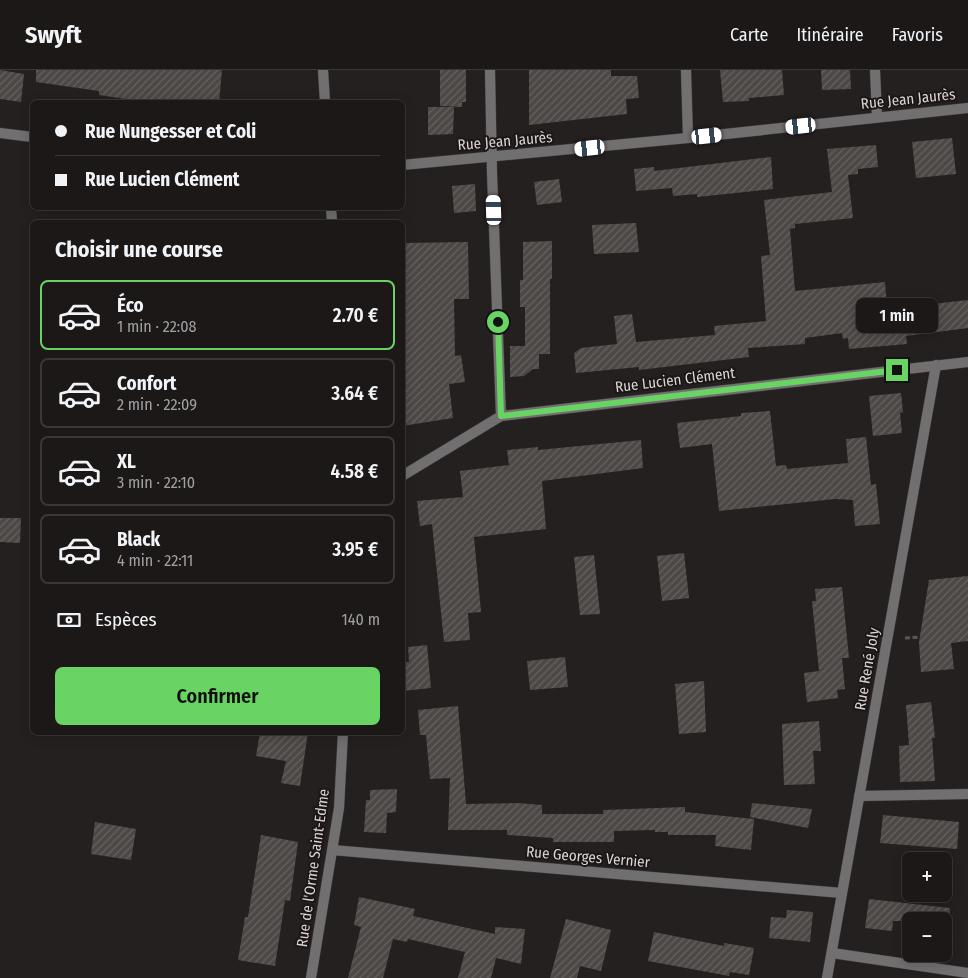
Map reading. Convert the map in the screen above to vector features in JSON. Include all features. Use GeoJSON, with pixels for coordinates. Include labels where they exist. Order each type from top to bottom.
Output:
{"type":"FeatureCollection","features":[{"type":"Feature","properties":{"kind":"street"},"geometry":{"type":"LineString","coordinates":[[324,70],[326,100]]}},
{"type":"Feature","properties":{"kind":"street"},"geometry":{"type":"LineString","coordinates":[[490,70],[501,416]]}},
{"type":"Feature","properties":{"kind":"street"},"geometry":{"type":"LineString","coordinates":[[686,70],[688,138]]}},
{"type":"Feature","properties":{"kind":"street"},"geometry":{"type":"LineString","coordinates":[[876,70],[877,117]]}},
{"type":"Feature","properties":{"kind":"street","name":"Rue Jean Jaurès"},"geometry":{"type":"LineString","coordinates":[[405,165],[688,138],[968,108]]}},
{"type":"Feature","properties":{"kind":"street"},"geometry":{"type":"LineString","coordinates":[[0,133],[30,137]]}},
{"type":"Feature","properties":{"kind":"street","name":"Rue Lucien Clément"},"geometry":{"type":"LineString","coordinates":[[405,474],[501,416],[968,362]]}},
{"type":"Feature","properties":{"kind":"street","name":"Rue René Joly"},"geometry":{"type":"LineString","coordinates":[[827,978],[936,365]]}},
{"type":"Feature","properties":{"kind":"street","name":"Rue de l'Orme Saint-Edme"},"geometry":{"type":"LineString","coordinates":[[312,978],[339,808],[343,735]]}},
{"type":"Feature","properties":{"kind":"street"},"geometry":{"type":"LineString","coordinates":[[859,796],[968,794]]}},
{"type":"Feature","properties":{"kind":"street","name":"Rue Georges Vernier"},"geometry":{"type":"LineString","coordinates":[[332,850],[842,893]]}},
{"type":"Feature","properties":{"kind":"street"},"geometry":{"type":"LineString","coordinates":[[832,953],[968,973]]}},
{"type":"Feature","properties":{"kind":"building"},"geometry":{"type":"Polygon","coordinates":[[[0,70],[24,74],[21,102],[0,99],[0,70]]]}},
{"type":"Feature","properties":{"kind":"building"},"geometry":{"type":"Polygon","coordinates":[[[36,70],[222,70],[219,100],[132,100],[99,95],[99,91],[36,82],[36,70]]]}},
{"type":"Feature","properties":{"kind":"building"},"geometry":{"type":"Polygon","coordinates":[[[440,70],[466,70],[466,102],[462,102],[462,107],[440,106],[440,70]]]}},
{"type":"Feature","properties":{"kind":"building"},"geometry":{"type":"Polygon","coordinates":[[[529,70],[611,70],[611,76],[637,76],[639,98],[626,99],[627,114],[529,125],[529,70]]]}},
{"type":"Feature","properties":{"kind":"building"},"geometry":{"type":"Polygon","coordinates":[[[720,70],[782,70],[784,95],[749,98],[749,101],[723,102],[720,70]]]}},
{"type":"Feature","properties":{"kind":"building"},"geometry":{"type":"Polygon","coordinates":[[[821,70],[850,70],[851,89],[822,90],[821,70]]]}},
{"type":"Feature","properties":{"kind":"building"},"geometry":{"type":"Polygon","coordinates":[[[428,107],[454,107],[453,134],[428,135],[428,107]]]}},
{"type":"Feature","properties":{"kind":"building"},"geometry":{"type":"Polygon","coordinates":[[[952,138],[956,174],[916,178],[912,142],[952,138]]]}},
{"type":"Feature","properties":{"kind":"building"},"geometry":{"type":"Polygon","coordinates":[[[876,145],[878,167],[858,169],[858,174],[848,175],[853,218],[795,224],[795,228],[790,229],[795,291],[885,282],[887,309],[968,300],[968,328],[906,336],[907,344],[849,349],[848,338],[843,339],[842,333],[805,338],[805,344],[748,348],[749,357],[639,370],[639,367],[576,373],[574,353],[581,348],[617,344],[614,316],[632,314],[636,342],[715,335],[714,326],[766,321],[761,256],[770,255],[764,200],[832,192],[827,149],[876,145]]]}},
{"type":"Feature","properties":{"kind":"building"},"geometry":{"type":"Polygon","coordinates":[[[771,157],[773,189],[697,197],[697,194],[673,196],[672,188],[636,191],[634,169],[654,167],[654,171],[771,157]]]}},
{"type":"Feature","properties":{"kind":"building"},"geometry":{"type":"Polygon","coordinates":[[[559,179],[562,202],[537,205],[534,182],[559,179]]]}},
{"type":"Feature","properties":{"kind":"building"},"geometry":{"type":"Polygon","coordinates":[[[475,184],[476,211],[454,213],[452,186],[475,184]]]}},
{"type":"Feature","properties":{"kind":"building"},"geometry":{"type":"Polygon","coordinates":[[[636,223],[639,252],[594,254],[592,225],[636,223]]]}},
{"type":"Feature","properties":{"kind":"building"},"geometry":{"type":"Polygon","coordinates":[[[552,241],[550,354],[539,354],[539,369],[533,369],[524,376],[510,377],[510,346],[525,346],[525,307],[520,307],[520,280],[523,280],[523,242],[552,241]]]}},
{"type":"Feature","properties":{"kind":"building"},"geometry":{"type":"Polygon","coordinates":[[[468,242],[469,299],[454,299],[455,356],[461,355],[465,382],[449,384],[453,418],[405,426],[405,243],[468,242]]]}},
{"type":"Feature","properties":{"kind":"building"},"geometry":{"type":"Polygon","coordinates":[[[901,393],[903,412],[900,413],[902,433],[873,436],[869,396],[901,393]]]}},
{"type":"Feature","properties":{"kind":"building"},"geometry":{"type":"Polygon","coordinates":[[[770,411],[776,466],[786,465],[787,469],[848,463],[846,439],[866,437],[871,485],[876,484],[880,524],[855,526],[853,500],[835,499],[719,511],[712,444],[680,448],[677,423],[741,416],[741,413],[770,411]]]}},
{"type":"Feature","properties":{"kind":"building"},"geometry":{"type":"Polygon","coordinates":[[[641,440],[643,468],[542,481],[546,529],[474,537],[481,612],[468,613],[470,640],[444,642],[432,524],[420,526],[417,501],[463,497],[460,471],[509,465],[507,450],[538,447],[538,450],[641,440]]]}},
{"type":"Feature","properties":{"kind":"building"},"geometry":{"type":"Polygon","coordinates":[[[0,518],[21,518],[20,543],[0,542],[0,518]]]}},
{"type":"Feature","properties":{"kind":"building"},"geometry":{"type":"Polygon","coordinates":[[[684,553],[689,598],[662,601],[657,556],[684,553]]]}},
{"type":"Feature","properties":{"kind":"building"},"geometry":{"type":"Polygon","coordinates":[[[594,555],[600,614],[580,615],[574,557],[594,555]]]}},
{"type":"Feature","properties":{"kind":"building"},"geometry":{"type":"Polygon","coordinates":[[[968,576],[968,641],[951,643],[954,669],[921,672],[919,642],[929,580],[968,576]]]}},
{"type":"Feature","properties":{"kind":"building"},"geometry":{"type":"Polygon","coordinates":[[[842,587],[849,658],[842,658],[845,689],[837,690],[838,698],[807,702],[804,673],[819,671],[812,601],[816,601],[815,589],[842,587]]]}},
{"type":"Feature","properties":{"kind":"building"},"geometry":{"type":"Polygon","coordinates":[[[427,645],[431,688],[405,691],[405,662],[409,662],[408,647],[427,645]]]}},
{"type":"Feature","properties":{"kind":"building"},"geometry":{"type":"Polygon","coordinates":[[[565,657],[568,687],[530,690],[527,661],[565,657]]]}},
{"type":"Feature","properties":{"kind":"building"},"geometry":{"type":"Polygon","coordinates":[[[704,681],[706,732],[679,734],[675,684],[704,681]]]}},
{"type":"Feature","properties":{"kind":"building"},"geometry":{"type":"Polygon","coordinates":[[[931,702],[935,738],[932,738],[935,781],[900,782],[899,746],[909,745],[906,705],[931,702]]]}},
{"type":"Feature","properties":{"kind":"building"},"geometry":{"type":"Polygon","coordinates":[[[458,706],[466,804],[517,803],[542,805],[542,814],[603,814],[603,810],[685,807],[685,812],[754,819],[751,850],[715,846],[716,835],[668,835],[668,832],[655,832],[655,830],[614,831],[614,842],[553,842],[553,838],[507,835],[507,830],[448,830],[450,778],[430,779],[426,735],[420,735],[418,710],[458,706]]]}},
{"type":"Feature","properties":{"kind":"building"},"geometry":{"type":"Polygon","coordinates":[[[819,721],[821,751],[813,751],[815,784],[784,785],[782,724],[819,721]]]}},
{"type":"Feature","properties":{"kind":"building"},"geometry":{"type":"Polygon","coordinates":[[[260,735],[308,735],[300,786],[281,783],[286,761],[256,756],[260,735]]]}},
{"type":"Feature","properties":{"kind":"building"},"geometry":{"type":"Polygon","coordinates":[[[397,789],[396,812],[387,813],[386,833],[364,832],[366,800],[370,800],[370,790],[397,789]]]}},
{"type":"Feature","properties":{"kind":"building"},"geometry":{"type":"Polygon","coordinates":[[[752,803],[812,809],[808,828],[750,817],[752,803]]]}},
{"type":"Feature","properties":{"kind":"building"},"geometry":{"type":"Polygon","coordinates":[[[883,815],[959,822],[957,849],[880,843],[883,815]]]}},
{"type":"Feature","properties":{"kind":"building"},"geometry":{"type":"Polygon","coordinates":[[[95,822],[136,829],[131,860],[91,854],[95,822]]]}},
{"type":"Feature","properties":{"kind":"building"},"geometry":{"type":"Polygon","coordinates":[[[261,835],[298,842],[290,901],[285,900],[275,966],[238,960],[245,917],[248,917],[261,835]]]}},
{"type":"Feature","properties":{"kind":"building"},"geometry":{"type":"Polygon","coordinates":[[[359,897],[415,909],[413,916],[495,934],[495,927],[525,929],[521,964],[496,958],[491,978],[458,978],[465,952],[408,939],[407,942],[393,939],[383,978],[348,978],[361,927],[354,925],[359,897]]]}},
{"type":"Feature","properties":{"kind":"building"},"geometry":{"type":"Polygon","coordinates":[[[869,899],[950,908],[950,912],[902,912],[902,921],[893,921],[892,931],[865,928],[869,899]]]}},
{"type":"Feature","properties":{"kind":"building"},"geometry":{"type":"Polygon","coordinates":[[[787,910],[813,912],[810,942],[769,938],[771,917],[786,918],[787,910]]]}},
{"type":"Feature","properties":{"kind":"building"},"geometry":{"type":"Polygon","coordinates":[[[566,919],[611,930],[601,971],[580,966],[577,978],[550,978],[566,919]]]}},
{"type":"Feature","properties":{"kind":"building"},"geometry":{"type":"Polygon","coordinates":[[[654,932],[724,946],[724,943],[754,948],[749,975],[730,972],[729,976],[648,961],[654,932]]]}},
{"type":"Feature","properties":{"kind":"route"},"geometry":{"type":"LineString","coordinates":[[498,322],[501,416],[897,370]]}}]}
